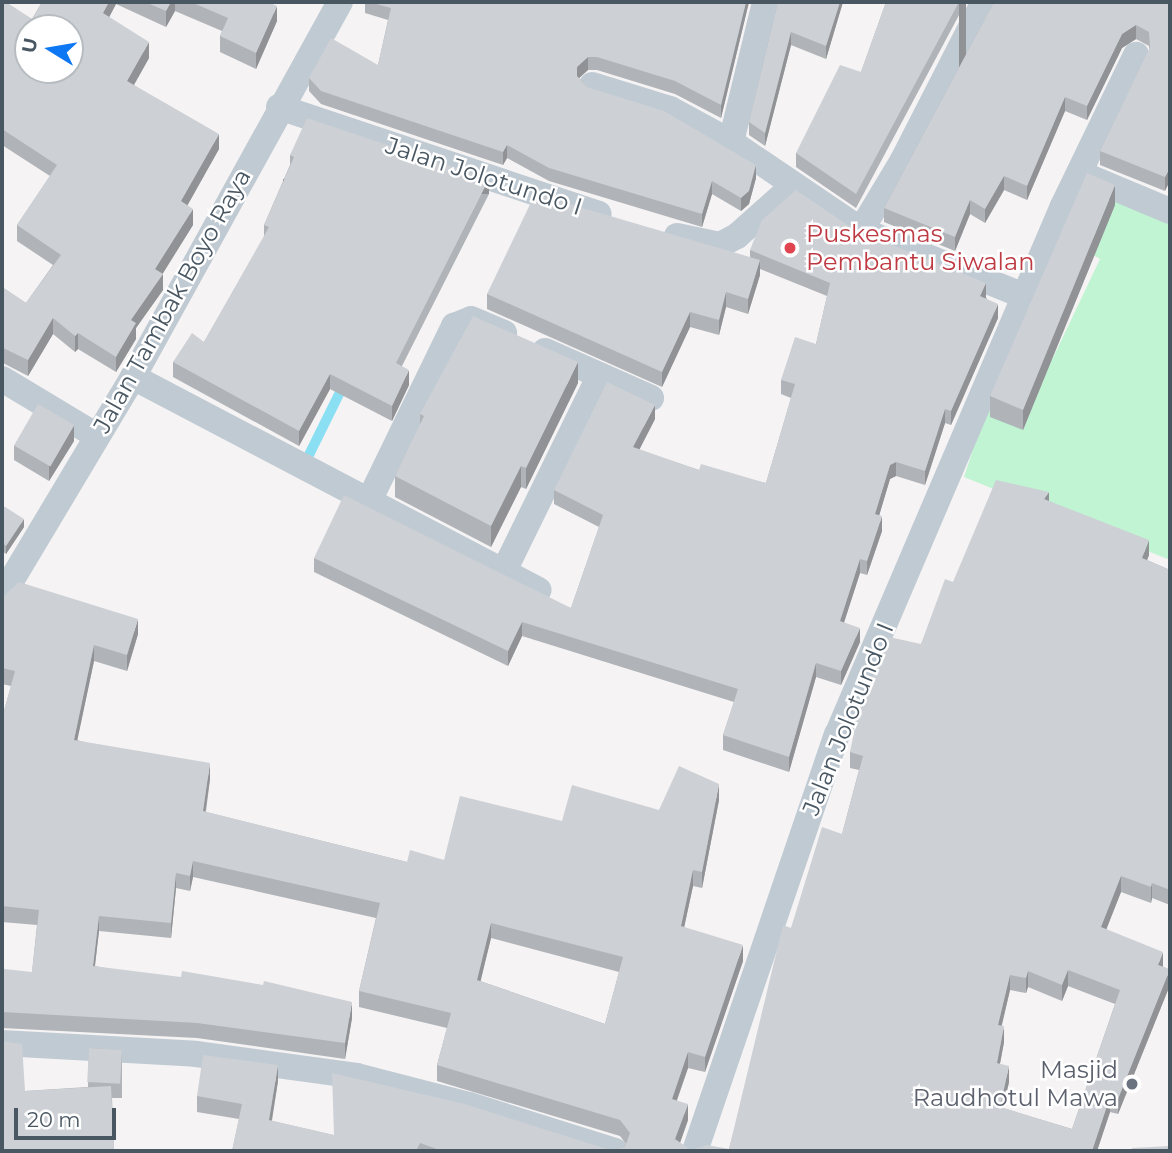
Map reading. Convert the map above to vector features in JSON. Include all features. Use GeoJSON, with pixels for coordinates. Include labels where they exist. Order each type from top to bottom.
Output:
{"type":"FeatureCollection","features":[{"type":"Feature","properties":{"kind":"street","name":"Jalan Tambak Boyo Raya"},"geometry":{"type":"LineString","coordinates":[[2,596],[133,377],[338,2]]}},
{"type":"Feature","properties":{"kind":"street"},"geometry":{"type":"LineString","coordinates":[[862,230],[984,2]]}},
{"type":"Feature","properties":{"kind":"street"},"geometry":{"type":"LineString","coordinates":[[731,142],[758,3]]}},
{"type":"Feature","properties":{"kind":"street","name":"Jalan Jolotundo I"},"geometry":{"type":"LineString","coordinates":[[695,1151],[837,735],[1079,173],[1136,55]]}},
{"type":"Feature","properties":{"kind":"street"},"geometry":{"type":"LineString","coordinates":[[592,85],[670,109],[731,142],[862,230],[1027,297]]}},
{"type":"Feature","properties":{"kind":"street","name":"Jalan Jolotundo I"},"geometry":{"type":"LineString","coordinates":[[279,107],[620,220]]}},
{"type":"Feature","properties":{"kind":"street"},"geometry":{"type":"LineString","coordinates":[[1079,173],[1170,211]]}},
{"type":"Feature","properties":{"kind":"street"},"geometry":{"type":"LineString","coordinates":[[658,231],[720,244],[737,236],[794,185]]}},
{"type":"Feature","properties":{"kind":"street"},"geometry":{"type":"LineString","coordinates":[[369,501],[460,320],[471,319],[651,397]]}},
{"type":"Feature","properties":{"kind":"street"},"geometry":{"type":"LineString","coordinates":[[503,573],[600,375]]}},
{"type":"Feature","properties":{"kind":"street"},"geometry":{"type":"LineString","coordinates":[[133,377],[539,590]]}},
{"type":"Feature","properties":{"kind":"street"},"geometry":{"type":"LineString","coordinates":[[2,379],[97,436]]}},
{"type":"Feature","properties":{"kind":"street"},"geometry":{"type":"LineString","coordinates":[[2,1043],[196,1054],[357,1076],[469,1105],[615,1151]]}},
{"type":"Feature","properties":{"kind":"green space"},"geometry":{"type":"Polygon","coordinates":[[[1104,195],[1170,222],[1170,560],[964,477],[992,391],[1042,372],[1053,358],[1100,259],[1087,251],[1104,195]]]}},
{"type":"Feature","properties":{"kind":"building"},"geometry":{"type":"Polygon","coordinates":[[[2,2],[24,14],[14,14],[14,84],[84,84],[84,14],[35,14],[42,2],[109,2],[103,13],[149,42],[127,81],[219,134],[181,201],[193,209],[155,269],[163,274],[131,320],[136,323],[116,357],[78,333],[75,336],[53,318],[28,360],[2,348],[2,287],[26,303],[61,255],[17,225],[57,165],[2,129],[2,2]]]}},
{"type":"Feature","properties":{"kind":"building"},"geometry":{"type":"Polygon","coordinates":[[[145,2],[171,2],[166,11],[145,2]]]}},
{"type":"Feature","properties":{"kind":"building"},"geometry":{"type":"Polygon","coordinates":[[[191,2],[268,2],[277,6],[256,53],[220,36],[228,18],[191,2]]]}},
{"type":"Feature","properties":{"kind":"building"},"geometry":{"type":"Polygon","coordinates":[[[369,2],[746,2],[721,105],[675,81],[597,57],[588,57],[577,67],[577,76],[587,87],[664,111],[756,165],[749,191],[741,198],[712,181],[702,214],[549,168],[507,145],[503,152],[321,91],[309,78],[331,38],[378,65],[391,8],[369,2]]]}},
{"type":"Feature","properties":{"kind":"building"},"geometry":{"type":"Polygon","coordinates":[[[778,2],[840,2],[826,46],[791,32],[765,133],[749,122],[778,2]]]}},
{"type":"Feature","properties":{"kind":"building"},"geometry":{"type":"Polygon","coordinates":[[[886,2],[959,2],[856,194],[796,153],[840,65],[861,72],[886,2]]]}},
{"type":"Feature","properties":{"kind":"building"},"geometry":{"type":"Polygon","coordinates":[[[994,2],[1170,2],[1170,167],[1165,177],[1100,151],[1150,47],[1149,32],[1136,25],[1122,34],[1087,106],[1065,97],[1027,186],[1004,176],[985,209],[970,200],[955,237],[884,208],[994,2]]]}},
{"type":"Feature","properties":{"kind":"building"},"geometry":{"type":"Polygon","coordinates":[[[307,118],[489,179],[396,363],[409,370],[392,406],[330,374],[299,431],[173,362],[192,333],[204,342],[269,227],[264,225],[294,157],[290,155],[307,118]]]}},
{"type":"Feature","properties":{"kind":"building"},"geometry":{"type":"Polygon","coordinates":[[[1087,173],[1115,185],[1023,410],[990,396],[1087,173]]]}},
{"type":"Feature","properties":{"kind":"building"},"geometry":{"type":"Polygon","coordinates":[[[796,190],[855,230],[986,283],[980,296],[998,304],[951,411],[945,409],[925,471],[896,462],[890,465],[875,514],[882,516],[867,561],[860,559],[840,621],[860,628],[841,671],[816,663],[789,757],[723,735],[738,689],[522,622],[508,651],[314,558],[344,495],[571,608],[603,515],[554,490],[607,382],[655,405],[633,447],[699,470],[701,464],[766,483],[795,384],[781,380],[795,337],[816,344],[830,283],[750,250],[762,220],[796,190]]]}},
{"type":"Feature","properties":{"kind":"building"},"geometry":{"type":"Polygon","coordinates":[[[535,194],[760,260],[748,299],[726,292],[719,320],[690,312],[662,372],[487,294],[535,194]]]}},
{"type":"Feature","properties":{"kind":"building"},"geometry":{"type":"Polygon","coordinates":[[[473,316],[578,362],[526,468],[521,466],[491,526],[395,476],[424,416],[420,414],[473,316]]]}},
{"type":"Feature","properties":{"kind":"building"},"geometry":{"type":"Polygon","coordinates":[[[38,404],[74,425],[50,467],[14,446],[38,404]]]}},
{"type":"Feature","properties":{"kind":"building"},"geometry":{"type":"Polygon","coordinates":[[[996,480],[1049,492],[1044,499],[1149,540],[1142,558],[1170,570],[1170,890],[1152,883],[1151,887],[1121,876],[1101,927],[1163,952],[1158,965],[1170,969],[1118,1099],[1110,1097],[1092,1151],[442,1151],[420,1143],[416,1151],[232,1151],[242,1104],[197,1096],[203,1055],[278,1065],[269,1120],[334,1135],[332,1073],[465,1104],[610,1150],[625,1147],[630,1133],[620,1120],[437,1065],[451,1013],[359,991],[380,903],[193,861],[190,876],[176,873],[171,923],[99,916],[93,966],[181,977],[182,971],[263,985],[264,981],[352,1002],[345,1043],[197,1023],[2,1012],[4,969],[32,972],[39,910],[2,906],[2,718],[15,671],[2,668],[2,604],[4,596],[19,582],[138,619],[127,655],[94,645],[74,740],[210,763],[203,811],[407,862],[410,850],[444,860],[460,796],[562,821],[572,785],[659,810],[679,766],[719,784],[702,872],[693,870],[681,926],[743,945],[705,1057],[688,1052],[672,1099],[688,1104],[675,1139],[691,1150],[707,1145],[729,1149],[783,925],[791,928],[822,827],[842,834],[863,756],[850,752],[859,708],[889,637],[921,644],[945,579],[953,582],[996,480]],[[491,923],[477,980],[605,1024],[623,957],[491,923]],[[1068,970],[1062,985],[1028,971],[1026,978],[1010,975],[998,1025],[1004,1026],[997,1063],[1009,1066],[1000,1107],[1072,1129],[1120,990],[1068,970]]]}},
{"type":"Feature","properties":{"kind":"building"},"geometry":{"type":"Polygon","coordinates":[[[2,505],[24,519],[6,546],[2,543],[2,505]]]}},
{"type":"Feature","properties":{"kind":"building"},"geometry":{"type":"Polygon","coordinates":[[[2,1041],[22,1044],[25,1091],[111,1086],[114,1149],[121,1151],[2,1151],[2,1041]]]}},
{"type":"Feature","properties":{"kind":"building"},"geometry":{"type":"Polygon","coordinates":[[[89,1048],[122,1050],[120,1084],[87,1082],[89,1048]]]}},
{"type":"Feature","properties":{"kind":"building"},"geometry":{"type":"Polygon","coordinates":[[[1170,1146],[1170,1151],[1131,1151],[1132,1148],[1170,1146]]]}},
{"type":"Feature","properties":{"kind":"waterway"},"geometry":{"type":"LineString","coordinates":[[304,465],[345,382]]}},
{"type":"Feature","properties":{"kind":"place","name":"Puskesmas Pembantu Siwalan"},"geometry":{"type":"Point","coordinates":[790,248]}},
{"type":"Feature","properties":{"kind":"place","name":"Masjid Raudhotul Mawa"},"geometry":{"type":"Point","coordinates":[1132,1084]}}]}
